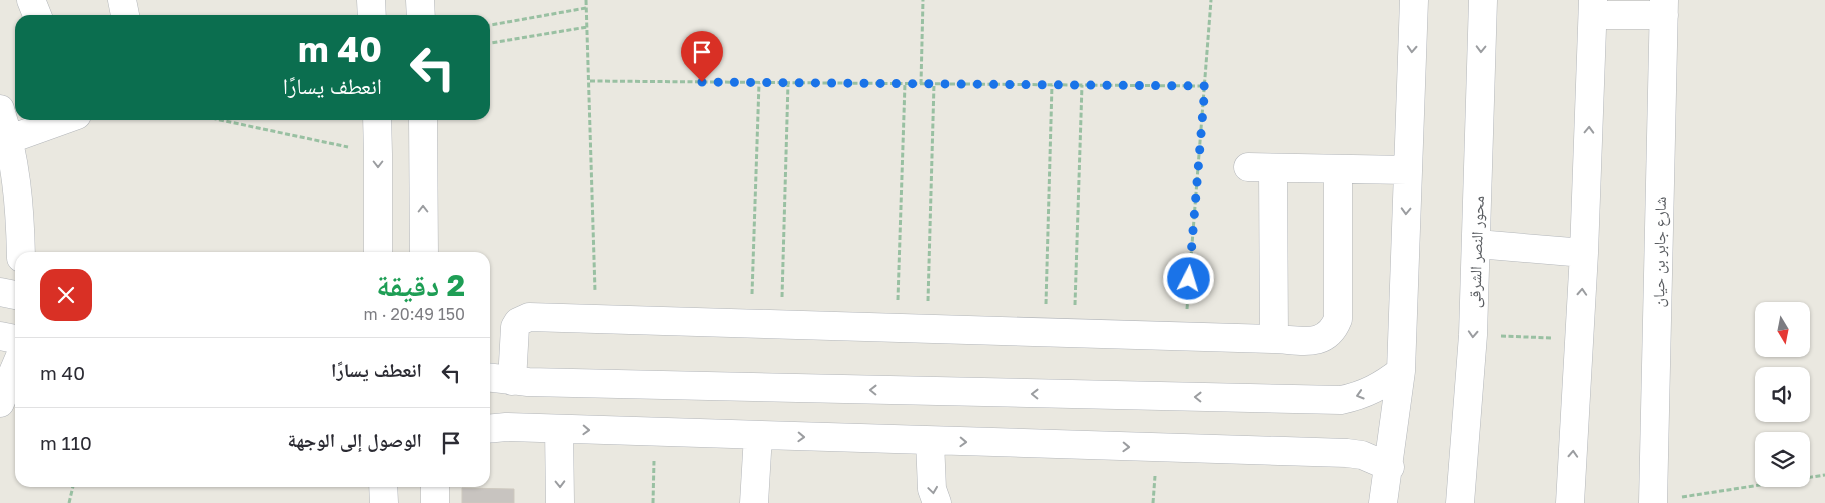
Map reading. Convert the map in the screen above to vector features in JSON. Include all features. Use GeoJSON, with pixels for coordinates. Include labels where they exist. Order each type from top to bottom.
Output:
{"type":"FeatureCollection","features":[{"type":"Feature","properties":{"kind":"street"},"geometry":{"type":"LineString","coordinates":[[31,0],[37,15]]}},
{"type":"Feature","properties":{"kind":"street"},"geometry":{"type":"LineString","coordinates":[[122,0],[125,15]]}},
{"type":"Feature","properties":{"kind":"street"},"geometry":{"type":"LineString","coordinates":[[371,0],[372,15]]}},
{"type":"Feature","properties":{"kind":"street"},"geometry":{"type":"LineString","coordinates":[[420,0],[421,15]]}},
{"type":"Feature","properties":{"kind":"street"},"geometry":{"type":"LineString","coordinates":[[1383,503],[1390,467],[1401,370],[1414,0]]}},
{"type":"Feature","properties":{"kind":"street","name":"محور النصر الشرقى"},"geometry":{"type":"LineString","coordinates":[[1460,503],[1473,335],[1483,0]]}},
{"type":"Feature","properties":{"kind":"street"},"geometry":{"type":"LineString","coordinates":[[1570,503],[1584,253],[1593,7],[1664,7]]}},
{"type":"Feature","properties":{"kind":"street","name":"شارع جابر بن حيان"},"geometry":{"type":"LineString","coordinates":[[1653,502],[1664,7]]}},
{"type":"Feature","properties":{"kind":"street"},"geometry":{"type":"LineString","coordinates":[[0,109],[10,140],[20,201],[21,252]]}},
{"type":"Feature","properties":{"kind":"street"},"geometry":{"type":"LineString","coordinates":[[10,140],[64,120]]}},
{"type":"Feature","properties":{"kind":"street"},"geometry":{"type":"LineString","coordinates":[[377,120],[378,252]]}},
{"type":"Feature","properties":{"kind":"street"},"geometry":{"type":"LineString","coordinates":[[423,120],[424,252]]}},
{"type":"Feature","properties":{"kind":"street"},"geometry":{"type":"LineString","coordinates":[[1274,339],[1261,168],[1407,170]]}},
{"type":"Feature","properties":{"kind":"street"},"geometry":{"type":"LineString","coordinates":[[512,381],[516,327],[523,319],[529,317],[1184,337],[1324,338],[1333,331],[1338,319],[1338,169]]}},
{"type":"Feature","properties":{"kind":"street"},"geometry":{"type":"LineString","coordinates":[[1476,244],[1584,253]]}},
{"type":"Feature","properties":{"kind":"street"},"geometry":{"type":"LineString","coordinates":[[0,336],[15,339]]}},
{"type":"Feature","properties":{"kind":"street"},"geometry":{"type":"LineString","coordinates":[[0,403],[15,368]]}},
{"type":"Feature","properties":{"kind":"street"},"geometry":{"type":"LineString","coordinates":[[490,378],[512,381],[1341,400],[1363,395],[1383,385],[1401,370]]}},
{"type":"Feature","properties":{"kind":"street"},"geometry":{"type":"LineString","coordinates":[[490,429],[506,427],[1347,453],[1362,455],[1390,467]]}},
{"type":"Feature","properties":{"kind":"street"},"geometry":{"type":"LineString","coordinates":[[558,429],[560,503]]}},
{"type":"Feature","properties":{"kind":"street"},"geometry":{"type":"LineString","coordinates":[[754,503],[758,435]]}},
{"type":"Feature","properties":{"kind":"street"},"geometry":{"type":"LineString","coordinates":[[930,441],[932,489],[937,503]]}},
{"type":"Feature","properties":{"kind":"street"},"geometry":{"type":"LineString","coordinates":[[383,487],[384,503]]}},
{"type":"Feature","properties":{"kind":"street"},"geometry":{"type":"LineString","coordinates":[[435,487],[436,503]]}},
{"type":"Feature","properties":{"kind":"path"},"geometry":{"type":"LineString","coordinates":[[586,0],[590,82],[595,319]]}},
{"type":"Feature","properties":{"kind":"path"},"geometry":{"type":"LineString","coordinates":[[921,84],[923,0]]}},
{"type":"Feature","properties":{"kind":"path"},"geometry":{"type":"LineString","coordinates":[[1184,337],[1211,0]]}},
{"type":"Feature","properties":{"kind":"path"},"geometry":{"type":"LineString","coordinates":[[490,25],[586,8]]}},
{"type":"Feature","properties":{"kind":"path"},"geometry":{"type":"LineString","coordinates":[[490,43],[588,27]]}},
{"type":"Feature","properties":{"kind":"path"},"geometry":{"type":"LineString","coordinates":[[590,82],[1205,86]]}},
{"type":"Feature","properties":{"kind":"path"},"geometry":{"type":"LineString","coordinates":[[752,324],[759,82]]}},
{"type":"Feature","properties":{"kind":"path"},"geometry":{"type":"LineString","coordinates":[[781,325],[788,83]]}},
{"type":"Feature","properties":{"kind":"path"},"geometry":{"type":"LineString","coordinates":[[898,328],[904,84]]}},
{"type":"Feature","properties":{"kind":"path"},"geometry":{"type":"LineString","coordinates":[[927,329],[934,84]]}},
{"type":"Feature","properties":{"kind":"path"},"geometry":{"type":"LineString","coordinates":[[1045,333],[1052,85]]}},
{"type":"Feature","properties":{"kind":"path"},"geometry":{"type":"LineString","coordinates":[[1074,334],[1082,85]]}},
{"type":"Feature","properties":{"kind":"path"},"geometry":{"type":"LineString","coordinates":[[219,120],[378,154]]}},
{"type":"Feature","properties":{"kind":"path"},"geometry":{"type":"LineString","coordinates":[[1473,335],[1580,338]]}},
{"type":"Feature","properties":{"kind":"path"},"geometry":{"type":"LineString","coordinates":[[653,503],[654,432]]}},
{"type":"Feature","properties":{"kind":"path"},"geometry":{"type":"LineString","coordinates":[[1653,502],[1825,475]]}},
{"type":"Feature","properties":{"kind":"path"},"geometry":{"type":"LineString","coordinates":[[69,503],[73,487]]}},
{"type":"Feature","properties":{"kind":"building"},"geometry":{"type":"Polygon","coordinates":[[[462,488],[514,489],[514,503],[462,503],[462,488]]]}},
{"type":"Feature","properties":{"kind":"route"},"geometry":{"type":"LineString","coordinates":[[702,82],[1205,86],[1189,279]]}}]}
